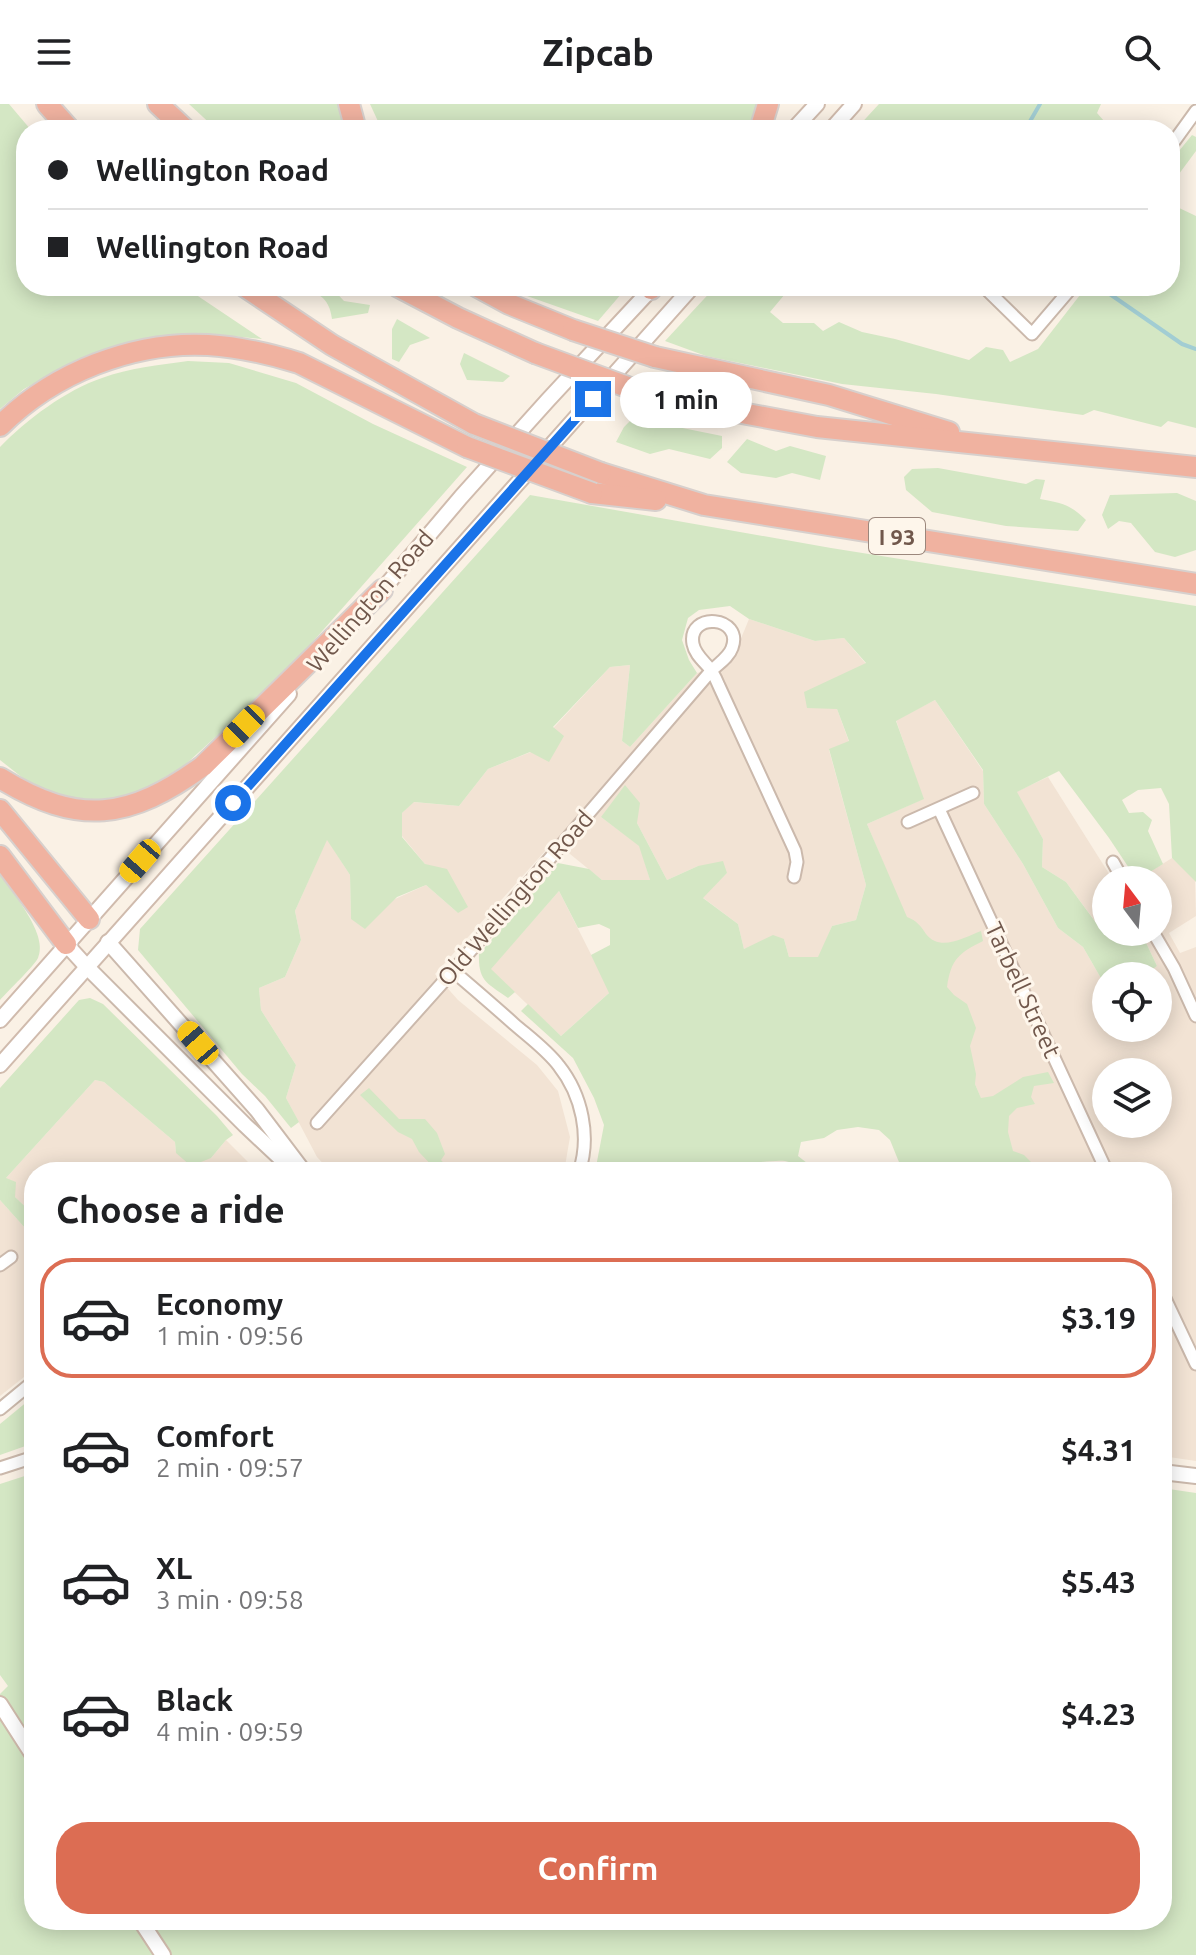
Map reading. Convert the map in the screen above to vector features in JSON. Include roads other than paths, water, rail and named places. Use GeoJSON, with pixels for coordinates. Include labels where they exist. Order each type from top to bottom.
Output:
{"type":"FeatureCollection","features":[{"type":"Feature","properties":{"kind":"highway"},"geometry":{"type":"LineString","coordinates":[[47,104],[61,120]]}},
{"type":"Feature","properties":{"kind":"highway"},"geometry":{"type":"LineString","coordinates":[[158,104],[175,120]]}},
{"type":"Feature","properties":{"kind":"highway","name":"I 93"},"geometry":{"type":"LineString","coordinates":[[259,296],[332,345],[474,424],[596,483],[704,505],[1196,584]]}},
{"type":"Feature","properties":{"kind":"highway"},"geometry":{"type":"LineString","coordinates":[[416,296],[535,353],[630,388],[715,408],[817,427],[1196,467]]}},
{"type":"Feature","properties":{"kind":"highway"},"geometry":{"type":"LineString","coordinates":[[494,296],[573,330],[655,357],[829,395],[995,447]]}},
{"type":"Feature","properties":{"kind":"highway"},"geometry":{"type":"LineString","coordinates":[[0,426],[33,398],[87,368],[147,350],[208,345],[270,354],[299,363],[467,447],[596,483]]}},
{"type":"Feature","properties":{"kind":"highway"},"geometry":{"type":"LineString","coordinates":[[0,778],[45,802],[77,810],[109,810],[155,796],[203,766],[382,590]]}},
{"type":"Feature","properties":{"kind":"highway"},"geometry":{"type":"LineString","coordinates":[[0,810],[89,919]]}},
{"type":"Feature","properties":{"kind":"highway"},"geometry":{"type":"LineString","coordinates":[[0,856],[66,944]]}},
{"type":"Feature","properties":{"kind":"main road"},"geometry":{"type":"LineString","coordinates":[[802,120],[817,104]]}},
{"type":"Feature","properties":{"kind":"main road"},"geometry":{"type":"LineString","coordinates":[[840,120],[854,104]]}},
{"type":"Feature","properties":{"kind":"main road","name":"Wellington Road"},"geometry":{"type":"LineString","coordinates":[[0,1020],[528,421],[645,296]]}},
{"type":"Feature","properties":{"kind":"main road","name":"Wellington Road"},"geometry":{"type":"LineString","coordinates":[[0,1065],[684,296]]}},
{"type":"Feature","properties":{"kind":"main road"},"geometry":{"type":"LineString","coordinates":[[89,919],[257,1110],[296,1162]]}},
{"type":"Feature","properties":{"kind":"main road"},"geometry":{"type":"LineString","coordinates":[[66,944],[285,1162]]}},
{"type":"Feature","properties":{"kind":"main road"},"geometry":{"type":"LineString","coordinates":[[1172,1473],[1196,1476]]}},
{"type":"Feature","properties":{"kind":"main road"},"geometry":{"type":"LineString","coordinates":[[0,1704],[24,1741]]}},
{"type":"Feature","properties":{"kind":"main road"},"geometry":{"type":"LineString","coordinates":[[147,1930],[163,1955]]}},
{"type":"Feature","properties":{"kind":"street"},"geometry":{"type":"LineString","coordinates":[[1180,133],[1196,111]]}},
{"type":"Feature","properties":{"kind":"street"},"geometry":{"type":"LineString","coordinates":[[993,296],[1032,334],[1064,296]]}},
{"type":"Feature","properties":{"kind":"street","name":"Old Wellington Road"},"geometry":{"type":"LineString","coordinates":[[317,1123],[730,653],[734,640],[729,628],[712,620],[699,626],[693,638],[695,651],[711,671]]}},
{"type":"Feature","properties":{"kind":"street"},"geometry":{"type":"LineString","coordinates":[[711,671],[795,851],[797,862],[794,877]]}},
{"type":"Feature","properties":{"kind":"street"},"geometry":{"type":"LineString","coordinates":[[908,822],[973,793]]}},
{"type":"Feature","properties":{"kind":"street","name":"Tarbell Street"},"geometry":{"type":"LineString","coordinates":[[939,809],[1102,1162]]}},
{"type":"Feature","properties":{"kind":"street"},"geometry":{"type":"LineString","coordinates":[[1113,862],[1115,866]]}},
{"type":"Feature","properties":{"kind":"street"},"geometry":{"type":"LineString","coordinates":[[1161,946],[1196,1016]]}},
{"type":"Feature","properties":{"kind":"street"},"geometry":{"type":"LineString","coordinates":[[453,971],[549,1054],[568,1078],[583,1121],[582,1162]]}},
{"type":"Feature","properties":{"kind":"street"},"geometry":{"type":"LineString","coordinates":[[0,1265],[11,1257]]}},
{"type":"Feature","properties":{"kind":"street"},"geometry":{"type":"LineString","coordinates":[[1172,1313],[1196,1364]]}},
{"type":"Feature","properties":{"kind":"street"},"geometry":{"type":"LineString","coordinates":[[0,1409],[24,1389]]}},
{"type":"Feature","properties":{"kind":"street"},"geometry":{"type":"LineString","coordinates":[[0,1468],[24,1460]]}},
{"type":"Feature","properties":{"kind":"waterway"},"geometry":{"type":"LineString","coordinates":[[1031,120],[1040,104]]}},
{"type":"Feature","properties":{"kind":"waterway"},"geometry":{"type":"LineString","coordinates":[[1113,296],[1182,344],[1196,349]]}}]}
